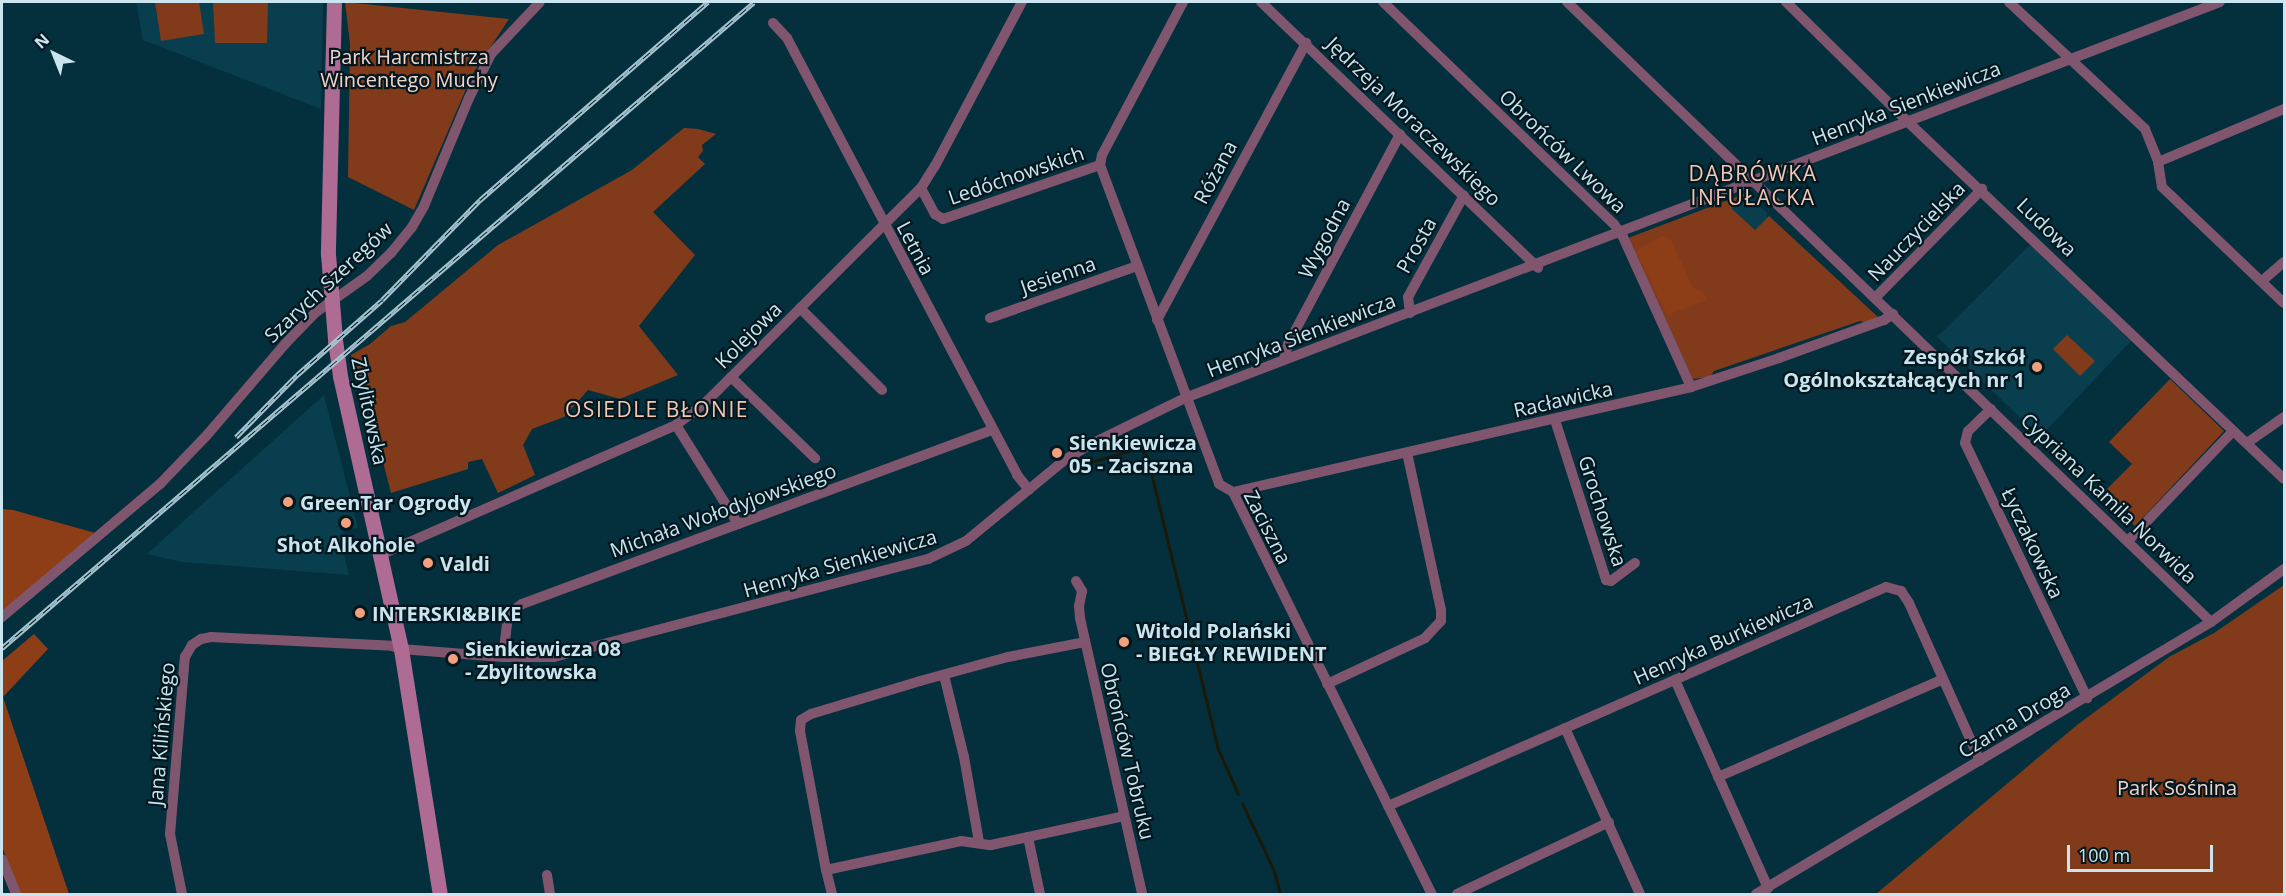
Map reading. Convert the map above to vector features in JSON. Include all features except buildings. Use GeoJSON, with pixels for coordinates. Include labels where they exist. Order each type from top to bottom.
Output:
{"type":"FeatureCollection","features":[{"type":"Feature","properties":{"kind":"street","name":"Zbylitowska"},"geometry":{"type":"LineString","coordinates":[[334,2],[328,254],[339,367],[400,649],[440,894]]}},
{"type":"Feature","properties":{"kind":"street","name":"Szarych Szeregów"},"geometry":{"type":"LineString","coordinates":[[2,617],[160,484],[207,435],[285,344],[315,313],[367,276],[391,253],[412,227],[424,206],[468,98],[491,54],[540,2]]}},
{"type":"Feature","properties":{"kind":"street","name":"Kolejowa"},"geometry":{"type":"LineString","coordinates":[[380,555],[676,424],[703,405],[921,188],[935,166],[1022,2]]}},
{"type":"Feature","properties":{"kind":"street","name":"Ledóchowskich"},"geometry":{"type":"LineString","coordinates":[[921,188],[935,214],[943,219],[1100,165],[1101,154],[1183,2]]}},
{"type":"Feature","properties":{"kind":"street","name":"Jędrzeja Moraczewskiego"},"geometry":{"type":"LineString","coordinates":[[1262,2],[1537,267]]}},
{"type":"Feature","properties":{"kind":"street","name":"Obrońców Lwowa"},"geometry":{"type":"LineString","coordinates":[[1383,2],[1619,232],[1691,387]]}},
{"type":"Feature","properties":{"kind":"street","name":"Cypriana Kamila Norwida"},"geometry":{"type":"LineString","coordinates":[[1567,2],[2211,622]]}},
{"type":"Feature","properties":{"kind":"street","name":"Ludowa"},"geometry":{"type":"LineString","coordinates":[[1786,2],[1908,122],[1982,189],[2284,479]]}},
{"type":"Feature","properties":{"kind":"street"},"geometry":{"type":"LineString","coordinates":[[2009,2],[2145,129],[2158,162],[2162,187],[2284,303]]}},
{"type":"Feature","properties":{"kind":"street","name":"Henryka Sienkiewicza"},"geometry":{"type":"LineString","coordinates":[[400,649],[503,657],[554,657],[928,560],[966,541],[1066,459],[1089,445],[1185,398],[1537,267],[1619,232],[2220,2]]}},
{"type":"Feature","properties":{"kind":"street","name":"Letnia"},"geometry":{"type":"LineString","coordinates":[[773,23],[787,38],[992,430],[1017,475],[1029,490]]}},
{"type":"Feature","properties":{"kind":"street","name":"Różana"},"geometry":{"type":"LineString","coordinates":[[1157,320],[1306,43]]}},
{"type":"Feature","properties":{"kind":"street"},"geometry":{"type":"LineString","coordinates":[[2158,162],[2284,108]]}},
{"type":"Feature","properties":{"kind":"street","name":"Wygodna"},"geometry":{"type":"LineString","coordinates":[[1284,360],[1288,344],[1400,134]]}},
{"type":"Feature","properties":{"kind":"street","name":"Zaciszna"},"geometry":{"type":"LineString","coordinates":[[1100,165],[1219,484],[1233,492],[1432,894]]}},
{"type":"Feature","properties":{"kind":"street","name":"Nauczycielska"},"geometry":{"type":"LineString","coordinates":[[1875,298],[1982,189]]}},
{"type":"Feature","properties":{"kind":"street","name":"Prosta"},"geometry":{"type":"LineString","coordinates":[[1410,314],[1408,297],[1464,195]]}},
{"type":"Feature","properties":{"kind":"street"},"geometry":{"type":"LineString","coordinates":[[2262,281],[2284,262]]}},
{"type":"Feature","properties":{"kind":"street","name":"Jesienna"},"geometry":{"type":"LineString","coordinates":[[990,318],[1137,266]]}},
{"type":"Feature","properties":{"kind":"street"},"geometry":{"type":"LineString","coordinates":[[800,308],[882,390]]}},
{"type":"Feature","properties":{"kind":"street","name":"Racławicka"},"geometry":{"type":"LineString","coordinates":[[1233,492],[1691,387],[1800,351],[1893,314]]}},
{"type":"Feature","properties":{"kind":"street"},"geometry":{"type":"LineString","coordinates":[[731,377],[815,458]]}},
{"type":"Feature","properties":{"kind":"street","name":"Łyczakowska"},"geometry":{"type":"LineString","coordinates":[[1991,409],[1968,431],[1965,443],[2087,698]]}},
{"type":"Feature","properties":{"kind":"street"},"geometry":{"type":"LineString","coordinates":[[2247,443],[2284,417]]}},
{"type":"Feature","properties":{"kind":"street","name":"Grochowska"},"geometry":{"type":"LineString","coordinates":[[1554,420],[1606,580],[1611,581],[1635,563]]}},
{"type":"Feature","properties":{"kind":"street"},"geometry":{"type":"LineString","coordinates":[[676,424],[738,524]]}},
{"type":"Feature","properties":{"kind":"street","name":"Michała Wołodyjowskiego"},"geometry":{"type":"LineString","coordinates":[[503,657],[507,623],[513,611],[522,604],[992,430]]}},
{"type":"Feature","properties":{"kind":"street"},"geometry":{"type":"LineString","coordinates":[[2128,541],[2233,431]]}},
{"type":"Feature","properties":{"kind":"street"},"geometry":{"type":"LineString","coordinates":[[1327,684],[1425,638],[1441,621],[1442,610],[1407,453]]}},
{"type":"Feature","properties":{"kind":"street","name":"Czarna Droga"},"geometry":{"type":"LineString","coordinates":[[1756,894],[2211,622],[2284,569]]}},
{"type":"Feature","properties":{"kind":"street","name":"Obrońców Tobruku"},"geometry":{"type":"LineString","coordinates":[[1076,581],[1083,591],[1078,606],[1085,642],[1142,894]]}},
{"type":"Feature","properties":{"kind":"street","name":"Henryka Burkiewicza"},"geometry":{"type":"LineString","coordinates":[[1388,806],[1886,587],[1900,591],[1910,603],[1980,761]]}},
{"type":"Feature","properties":{"kind":"street","name":"Jana Kilińskiego"},"geometry":{"type":"LineString","coordinates":[[182,894],[170,834],[185,657],[192,645],[201,639],[211,637],[392,646],[400,649]]}},
{"type":"Feature","properties":{"kind":"street"},"geometry":{"type":"LineString","coordinates":[[832,894],[814,810],[800,731],[801,720],[811,714],[1008,657],[1085,642]]}},
{"type":"Feature","properties":{"kind":"street"},"geometry":{"type":"LineString","coordinates":[[944,675],[964,757],[979,842]]}},
{"type":"Feature","properties":{"kind":"street"},"geometry":{"type":"LineString","coordinates":[[1718,777],[1943,679]]}},
{"type":"Feature","properties":{"kind":"street"},"geometry":{"type":"LineString","coordinates":[[1675,680],[1768,888]]}},
{"type":"Feature","properties":{"kind":"street"},"geometry":{"type":"LineString","coordinates":[[1565,728],[1640,894]]}},
{"type":"Feature","properties":{"kind":"street"},"geometry":{"type":"LineString","coordinates":[[826,870],[961,841],[979,842],[991,846],[1124,816]]}},
{"type":"Feature","properties":{"kind":"street"},"geometry":{"type":"LineString","coordinates":[[1457,894],[1609,822]]}},
{"type":"Feature","properties":{"kind":"street"},"geometry":{"type":"LineString","coordinates":[[1028,837],[1040,894]]}},
{"type":"Feature","properties":{"kind":"street"},"geometry":{"type":"LineString","coordinates":[[2,859],[16,894]]}},
{"type":"Feature","properties":{"kind":"street"},"geometry":{"type":"LineString","coordinates":[[547,875],[550,894]]}},
{"type":"Feature","properties":{"kind":"shaded area"},"geometry":{"type":"Polygon","coordinates":[[[136,2],[323,2],[321,109],[143,40],[136,2]]]}},
{"type":"Feature","properties":{"kind":"shaded area"},"geometry":{"type":"Polygon","coordinates":[[[1748,195],[1767,213],[1767,218],[1755,230],[1731,208],[1748,195]]]}},
{"type":"Feature","properties":{"kind":"shaded area"},"geometry":{"type":"Polygon","coordinates":[[[1661,236],[1670,238],[1693,288],[1703,292],[1707,300],[1667,315],[1636,252],[1661,236]]]}},
{"type":"Feature","properties":{"kind":"shaded area","name":"Zespół Szkół Ogólnokształcących nr 1"},"geometry":{"type":"Polygon","coordinates":[[[2030,245],[2131,341],[2040,437],[1937,337],[2030,245]]]}},
{"type":"Feature","properties":{"kind":"shaded area"},"geometry":{"type":"Polygon","coordinates":[[[324,395],[358,528],[345,530],[340,537],[349,575],[182,562],[147,554],[324,395]]]}},
{"type":"Feature","properties":{"kind":"shaded area"},"geometry":{"type":"Polygon","coordinates":[[[2,509],[99,534],[2,614],[2,509]]]}},
{"type":"Feature","properties":{"kind":"shaded area"},"geometry":{"type":"Polygon","coordinates":[[[34,634],[48,649],[3,697],[69,894],[21,894],[2,847],[2,661],[34,634]]]}},
{"type":"Feature","properties":{"kind":"green space"},"geometry":{"type":"Polygon","coordinates":[[[155,2],[199,2],[204,34],[161,41],[155,2]]]}},
{"type":"Feature","properties":{"kind":"green space"},"geometry":{"type":"Polygon","coordinates":[[[213,2],[268,2],[267,43],[215,43],[213,2]]]}},
{"type":"Feature","properties":{"kind":"green space","name":"Park Harcmistrza Wincentego Muchy"},"geometry":{"type":"Polygon","coordinates":[[[345,2],[509,19],[472,75],[414,210],[348,177],[350,44],[345,2]]]}},
{"type":"Feature","properties":{"kind":"green space"},"geometry":{"type":"Polygon","coordinates":[[[684,128],[716,134],[702,145],[703,151],[698,157],[705,164],[653,212],[695,255],[639,326],[678,375],[620,399],[588,390],[564,417],[532,429],[523,445],[535,475],[498,493],[482,459],[468,462],[468,469],[391,493],[361,378],[354,378],[351,355],[370,344],[391,326],[405,322],[498,245],[632,170],[684,128]]]}},
{"type":"Feature","properties":{"kind":"green space"},"geometry":{"type":"Polygon","coordinates":[[[1744,194],[1746,197],[1731,208],[1755,230],[1769,216],[1878,317],[1866,323],[1860,321],[1714,371],[1710,377],[1693,379],[1628,238],[1744,194]]]}},
{"type":"Feature","properties":{"kind":"green space"},"geometry":{"type":"Polygon","coordinates":[[[2067,335],[2095,361],[2080,376],[2053,349],[2067,335]]]}},
{"type":"Feature","properties":{"kind":"green space"},"geometry":{"type":"Polygon","coordinates":[[[2170,379],[2224,431],[2135,526],[2102,494],[2132,464],[2109,442],[2170,379]]]}},
{"type":"Feature","properties":{"kind":"green space","name":"Park Sośnina"},"geometry":{"type":"Polygon","coordinates":[[[2284,585],[2284,894],[1876,894],[2077,725],[2169,657],[2214,633],[2284,585]]]}},
{"type":"Feature","properties":{"kind":"waterway"},"geometry":{"type":"LineString","coordinates":[[1087,463],[1132,450],[1141,450],[1147,456],[1218,749],[1238,794]]}},
{"type":"Feature","properties":{"kind":"waterway"},"geometry":{"type":"LineString","coordinates":[[1242,803],[1274,871],[1280,894]]}},
{"type":"Feature","properties":{"kind":"railway"},"geometry":{"type":"LineString","coordinates":[[236,437],[297,375],[382,300],[480,200],[708,2]]}},
{"type":"Feature","properties":{"kind":"railway"},"geometry":{"type":"LineString","coordinates":[[2,648],[754,2]]}},
{"type":"Feature","properties":{"kind":"place","name":"Zespół Szkół Ogólnokształcących nr 1"},"geometry":{"type":"Point","coordinates":[2037,367]}},
{"type":"Feature","properties":{"kind":"place","name":"Sienkiewicza 05 - Zaciszna"},"geometry":{"type":"Point","coordinates":[1057,453]}},
{"type":"Feature","properties":{"kind":"place","name":"GreenTar Ogrody"},"geometry":{"type":"Point","coordinates":[288,502]}},
{"type":"Feature","properties":{"kind":"place","name":"Shot Alkohole"},"geometry":{"type":"Point","coordinates":[346,523]}},
{"type":"Feature","properties":{"kind":"place","name":"Valdi"},"geometry":{"type":"Point","coordinates":[428,563]}},
{"type":"Feature","properties":{"kind":"place","name":"INTERSKI&BIKE"},"geometry":{"type":"Point","coordinates":[360,613]}},
{"type":"Feature","properties":{"kind":"place","name":"Witold Polański - BIEGŁY REWIDENT"},"geometry":{"type":"Point","coordinates":[1124,642]}},
{"type":"Feature","properties":{"kind":"place","name":"Sienkiewicza 08 - Zbylitowska"},"geometry":{"type":"Point","coordinates":[453,659]}},
{"type":"Feature","properties":{"kind":"district","name":"DĄBRÓWKA INFUŁACKA"},"geometry":{"type":"Point","coordinates":[1753,185]}},
{"type":"Feature","properties":{"kind":"district","name":"OSIEDLE BŁONIE"},"geometry":{"type":"Point","coordinates":[657,409]}}]}
